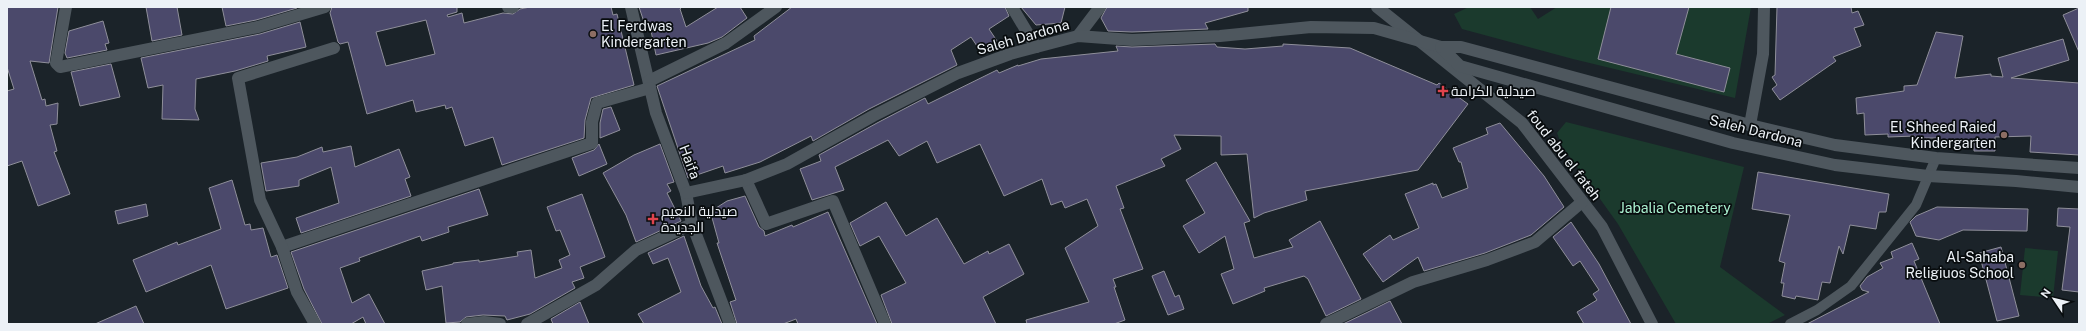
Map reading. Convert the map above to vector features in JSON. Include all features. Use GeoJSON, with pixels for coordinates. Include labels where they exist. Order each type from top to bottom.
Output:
{"type":"FeatureCollection","features":[{"type":"Feature","properties":{"kind":"street"},"geometry":{"type":"LineString","coordinates":[[66,7],[56,63],[60,67],[258,27],[325,7]]}},
{"type":"Feature","properties":{"kind":"street"},"geometry":{"type":"LineString","coordinates":[[508,7],[513,7]]}},
{"type":"Feature","properties":{"kind":"street","name":"Haifa"},"geometry":{"type":"LineString","coordinates":[[631,7],[656,113],[686,194],[692,224],[730,324]]}},
{"type":"Feature","properties":{"kind":"street"},"geometry":{"type":"LineString","coordinates":[[282,247],[592,143],[592,122],[597,104],[650,85],[726,44],[776,7]]}},
{"type":"Feature","properties":{"kind":"street"},"geometry":{"type":"LineString","coordinates":[[1012,7],[1036,47]]}},
{"type":"Feature","properties":{"kind":"street"},"geometry":{"type":"LineString","coordinates":[[1078,36],[1100,7]]}},
{"type":"Feature","properties":{"kind":"street","name":"foud abu el fateh"},"geometry":{"type":"LineString","coordinates":[[1377,7],[1522,123],[1602,227],[1652,324]]}},
{"type":"Feature","properties":{"kind":"street"},"geometry":{"type":"LineString","coordinates":[[1750,125],[1763,54],[1764,7]]}},
{"type":"Feature","properties":{"kind":"street","name":"Saleh Dardona"},"geometry":{"type":"LineString","coordinates":[[686,194],[746,180],[787,164],[874,116],[958,73],[1010,54],[1036,47],[1078,36],[1132,40],[1220,36],[1311,27],[1374,28],[1422,43],[1442,47],[1461,47],[1750,125],[1835,145],[1936,158],[2079,168]]}},
{"type":"Feature","properties":{"kind":"street","name":"Saleh Dardona"},"geometry":{"type":"LineString","coordinates":[[1442,47],[1460,66],[1733,143],[1835,165],[1928,176],[2016,181],[2079,187]]}},
{"type":"Feature","properties":{"kind":"street"},"geometry":{"type":"LineString","coordinates":[[314,324],[297,292],[282,247],[260,200],[238,78],[334,48]]}},
{"type":"Feature","properties":{"kind":"street"},"geometry":{"type":"LineString","coordinates":[[746,180],[766,224],[833,201],[885,324]]}},
{"type":"Feature","properties":{"kind":"street"},"geometry":{"type":"LineString","coordinates":[[1326,324],[1413,282],[1488,260],[1535,242],[1582,202]]}},
{"type":"Feature","properties":{"kind":"street"},"geometry":{"type":"LineString","coordinates":[[527,324],[596,285],[636,250],[692,224]]}},
{"type":"Feature","properties":{"kind":"street"},"geometry":{"type":"LineString","coordinates":[[467,324],[484,322],[500,324]]}},
{"type":"Feature","properties":{"kind":"lane"},"geometry":{"type":"LineString","coordinates":[[1790,324],[1817,310],[1851,286],[1916,205],[1936,158]]}},
{"type":"Feature","properties":{"kind":"green space"},"geometry":{"type":"Polygon","coordinates":[[[1469,7],[1530,7],[1538,19],[1557,7],[1751,7],[1735,98],[1573,59],[1462,29],[1454,14],[1469,7]]]}},
{"type":"Feature","properties":{"kind":"green space","name":"Jabalia Cemetery"},"geometry":{"type":"Polygon","coordinates":[[[1566,122],[1744,167],[1720,267],[1785,315],[1767,324],[1676,324],[1618,224],[1562,146],[1557,133],[1566,122]]]}},
{"type":"Feature","properties":{"kind":"green space"},"geometry":{"type":"Polygon","coordinates":[[[2025,248],[2058,251],[2053,298],[2020,295],[2025,248]]]}},
{"type":"Feature","properties":{"kind":"building"},"geometry":{"type":"Polygon","coordinates":[[[7,7],[58,7],[49,63],[30,61],[42,100],[45,99],[46,106],[58,103],[57,124],[50,125],[57,151],[54,152],[70,194],[38,206],[22,161],[7,166],[7,91],[14,89],[7,67],[7,7]]]}},
{"type":"Feature","properties":{"kind":"building"},"geometry":{"type":"Polygon","coordinates":[[[146,7],[177,7],[182,35],[152,41],[146,7]]]}},
{"type":"Feature","properties":{"kind":"building"},"geometry":{"type":"Polygon","coordinates":[[[222,7],[297,8],[256,20],[226,26],[222,7]]]}},
{"type":"Feature","properties":{"kind":"building"},"geometry":{"type":"Polygon","coordinates":[[[332,7],[457,7],[457,12],[447,15],[448,17],[462,13],[464,23],[503,13],[513,14],[520,9],[530,7],[611,7],[613,15],[617,14],[634,85],[591,98],[585,120],[584,138],[502,165],[493,137],[465,146],[452,107],[446,109],[445,105],[416,112],[413,100],[367,114],[348,42],[340,44],[338,42],[330,13],[332,7]],[[426,20],[376,32],[386,66],[435,54],[426,20]]]}},
{"type":"Feature","properties":{"kind":"building"},"geometry":{"type":"Polygon","coordinates":[[[639,7],[682,7],[680,9],[686,27],[718,7],[740,7],[747,18],[722,37],[708,43],[656,55],[649,21],[644,22],[639,7]]]}},
{"type":"Feature","properties":{"kind":"building"},"geometry":{"type":"Polygon","coordinates":[[[792,7],[1005,7],[1009,16],[989,29],[997,41],[981,52],[971,37],[951,50],[957,65],[869,109],[813,141],[811,136],[760,162],[725,173],[723,166],[688,178],[657,86],[755,40],[754,36],[792,7]]]}},
{"type":"Feature","properties":{"kind":"building"},"geometry":{"type":"Polygon","coordinates":[[[1021,7],[1065,7],[1061,23],[1036,25],[1021,7]]]}},
{"type":"Feature","properties":{"kind":"building"},"geometry":{"type":"Polygon","coordinates":[[[1107,7],[1248,7],[1248,11],[1205,23],[1208,29],[1132,32],[1108,31],[1101,18],[1107,7]]]}},
{"type":"Feature","properties":{"kind":"building"},"geometry":{"type":"Polygon","coordinates":[[[1611,7],[1689,7],[1676,54],[1730,68],[1724,92],[1598,59],[1611,7]]]}},
{"type":"Feature","properties":{"kind":"building"},"geometry":{"type":"Polygon","coordinates":[[[1777,7],[1851,7],[1852,13],[1858,11],[1864,25],[1854,28],[1861,46],[1833,57],[1836,61],[1780,100],[1772,89],[1777,85],[1772,77],[1775,75],[1777,7]]]}},
{"type":"Feature","properties":{"kind":"building"},"geometry":{"type":"Polygon","coordinates":[[[2079,8],[2079,52],[2063,15],[2079,8]]]}},
{"type":"Feature","properties":{"kind":"building"},"geometry":{"type":"Polygon","coordinates":[[[103,21],[109,43],[105,44],[107,50],[67,58],[65,53],[69,31],[103,21]]]}},
{"type":"Feature","properties":{"kind":"building"},"geometry":{"type":"Polygon","coordinates":[[[300,22],[306,47],[267,56],[268,61],[235,71],[196,79],[195,109],[199,120],[162,119],[163,85],[148,88],[141,58],[260,34],[300,22]]]}},
{"type":"Feature","properties":{"kind":"building"},"geometry":{"type":"Polygon","coordinates":[[[1936,32],[1963,36],[1955,78],[1991,74],[1991,76],[2003,77],[1998,58],[2063,39],[2069,60],[2011,78],[2079,83],[2079,155],[2030,152],[2031,136],[1995,137],[1995,151],[1974,151],[1974,142],[1939,142],[1939,138],[1915,138],[1915,136],[1888,137],[1888,134],[1865,135],[1864,113],[1857,114],[1856,98],[1904,91],[1904,86],[1917,85],[1936,32]]]}},
{"type":"Feature","properties":{"kind":"building"},"geometry":{"type":"Polygon","coordinates":[[[1215,44],[1217,47],[1245,49],[1283,46],[1283,44],[1350,48],[1437,85],[1439,83],[1468,104],[1418,170],[1305,191],[1307,200],[1264,213],[1254,218],[1247,154],[1221,155],[1221,136],[1174,135],[1181,149],[1161,159],[1165,166],[1116,186],[1124,208],[1120,209],[1143,269],[1113,279],[1116,287],[1114,287],[1125,320],[1114,324],[1027,324],[1026,320],[1089,302],[1065,248],[1098,226],[1087,199],[1065,208],[1062,201],[1051,205],[1042,179],[1004,196],[980,144],[937,163],[927,141],[899,156],[888,140],[835,167],[844,190],[812,200],[800,169],[821,161],[819,155],[925,98],[928,104],[997,70],[999,73],[1018,65],[1041,59],[1118,51],[1116,46],[1132,47],[1215,44]]]}},
{"type":"Feature","properties":{"kind":"building"},"geometry":{"type":"Polygon","coordinates":[[[111,64],[120,97],[80,106],[71,72],[111,64]]]}},
{"type":"Feature","properties":{"kind":"building"},"geometry":{"type":"Polygon","coordinates":[[[611,107],[620,130],[600,138],[600,123],[603,109],[611,107]]]}},
{"type":"Feature","properties":{"kind":"building"},"geometry":{"type":"Polygon","coordinates":[[[1500,123],[1544,176],[1564,207],[1531,235],[1485,253],[1424,271],[1418,257],[1383,282],[1363,254],[1390,235],[1393,240],[1419,228],[1405,194],[1433,183],[1433,185],[1436,184],[1442,198],[1468,188],[1461,162],[1459,162],[1453,148],[1488,134],[1486,128],[1500,123]]]}},
{"type":"Feature","properties":{"kind":"building"},"geometry":{"type":"Polygon","coordinates":[[[599,144],[607,164],[579,176],[572,158],[594,150],[599,144]]]}},
{"type":"Feature","properties":{"kind":"building"},"geometry":{"type":"Polygon","coordinates":[[[660,144],[674,182],[667,184],[671,191],[667,193],[681,221],[636,242],[626,215],[603,173],[634,155],[660,144]]]}},
{"type":"Feature","properties":{"kind":"building"},"geometry":{"type":"Polygon","coordinates":[[[351,146],[355,167],[399,149],[410,177],[405,179],[411,196],[301,233],[296,218],[339,203],[331,167],[299,180],[299,186],[266,191],[261,163],[297,157],[322,147],[323,152],[351,146]]]}},
{"type":"Feature","properties":{"kind":"building"},"geometry":{"type":"Polygon","coordinates":[[[1216,162],[1250,221],[1244,223],[1254,258],[1293,247],[1289,240],[1320,221],[1361,299],[1326,316],[1308,279],[1304,276],[1264,288],[1265,291],[1233,304],[1221,274],[1234,269],[1225,236],[1199,253],[1183,226],[1205,213],[1186,180],[1216,162]]]}},
{"type":"Feature","properties":{"kind":"building"},"geometry":{"type":"Polygon","coordinates":[[[1758,172],[1889,194],[1886,212],[1879,212],[1876,229],[1850,225],[1843,254],[1839,246],[1830,283],[1822,282],[1818,300],[1796,296],[1795,299],[1782,296],[1784,283],[1781,283],[1785,263],[1779,261],[1790,215],[1752,209],[1758,172]]]}},
{"type":"Feature","properties":{"kind":"building"},"geometry":{"type":"Polygon","coordinates":[[[232,180],[245,225],[250,224],[251,230],[263,228],[271,257],[277,255],[288,288],[226,309],[211,265],[146,292],[133,260],[177,242],[178,245],[221,229],[209,188],[232,180]]]}},
{"type":"Feature","properties":{"kind":"building"},"geometry":{"type":"Polygon","coordinates":[[[479,189],[488,215],[448,227],[449,232],[422,241],[420,236],[359,258],[360,261],[340,268],[352,303],[369,294],[385,324],[366,324],[363,317],[351,324],[322,324],[304,289],[291,252],[479,189]]]}},
{"type":"Feature","properties":{"kind":"building"},"geometry":{"type":"Polygon","coordinates":[[[582,194],[605,257],[580,267],[584,278],[572,282],[575,288],[530,314],[507,320],[505,316],[483,315],[466,317],[460,322],[446,323],[442,286],[426,290],[422,271],[453,263],[479,260],[479,262],[518,256],[517,252],[531,250],[535,278],[562,268],[559,260],[570,255],[560,230],[556,231],[547,207],[582,194]]]}},
{"type":"Feature","properties":{"kind":"building"},"geometry":{"type":"Polygon","coordinates":[[[745,196],[759,227],[764,231],[765,236],[792,225],[793,227],[828,212],[877,324],[798,324],[796,319],[783,324],[737,324],[730,302],[736,300],[717,243],[719,243],[711,214],[716,208],[727,201],[745,196]]]}},
{"type":"Feature","properties":{"kind":"building"},"geometry":{"type":"Polygon","coordinates":[[[886,202],[906,236],[937,218],[964,264],[988,251],[989,254],[1009,244],[1024,274],[983,297],[996,324],[892,324],[881,295],[906,283],[879,236],[860,246],[850,223],[886,202]]]}},
{"type":"Feature","properties":{"kind":"building"},"geometry":{"type":"Polygon","coordinates":[[[146,204],[148,216],[118,224],[115,211],[146,204]]]}},
{"type":"Feature","properties":{"kind":"building"},"geometry":{"type":"Polygon","coordinates":[[[1937,207],[2028,209],[2027,231],[1963,230],[1939,240],[1916,236],[1910,222],[1916,216],[1937,207]]]}},
{"type":"Feature","properties":{"kind":"building"},"geometry":{"type":"Polygon","coordinates":[[[2058,208],[2079,209],[2079,292],[2062,290],[2070,227],[2057,226],[2058,208]]]}},
{"type":"Feature","properties":{"kind":"building"},"geometry":{"type":"Polygon","coordinates":[[[1571,222],[1599,264],[1631,324],[1584,324],[1577,312],[1597,300],[1593,294],[1599,290],[1580,261],[1573,266],[1553,237],[1571,222]]]}},
{"type":"Feature","properties":{"kind":"building"},"geometry":{"type":"Polygon","coordinates":[[[684,236],[701,286],[713,308],[715,307],[722,324],[644,324],[638,314],[681,292],[668,258],[653,264],[648,253],[684,236]]]}},
{"type":"Feature","properties":{"kind":"building"},"geometry":{"type":"Polygon","coordinates":[[[1912,243],[1919,259],[1914,261],[1940,324],[1807,324],[1869,292],[1862,290],[1860,286],[1867,277],[1883,268],[1880,263],[1893,258],[1891,252],[1912,243]]]}},
{"type":"Feature","properties":{"kind":"building"},"geometry":{"type":"Polygon","coordinates":[[[2001,247],[2019,316],[1997,321],[1979,253],[2001,247]]]}},
{"type":"Feature","properties":{"kind":"building"},"geometry":{"type":"Polygon","coordinates":[[[1164,271],[1175,297],[1179,295],[1184,309],[1168,315],[1152,276],[1164,271]]]}},
{"type":"Feature","properties":{"kind":"building"},"geometry":{"type":"Polygon","coordinates":[[[1390,301],[1402,324],[1343,324],[1368,312],[1390,301]]]}},
{"type":"Feature","properties":{"kind":"building"},"geometry":{"type":"Polygon","coordinates":[[[580,302],[589,324],[553,324],[551,319],[580,302]]]}},
{"type":"Feature","properties":{"kind":"building"},"geometry":{"type":"Polygon","coordinates":[[[136,306],[144,324],[95,324],[136,306]]]}},
{"type":"Feature","properties":{"kind":"place","name":"El Ferdwas Kindergarten"},"geometry":{"type":"Point","coordinates":[593,34]}},
{"type":"Feature","properties":{"kind":"place","name":"ِِصيدلية الكرامة"},"geometry":{"type":"Point","coordinates":[1443,91]}},
{"type":"Feature","properties":{"kind":"place","name":"El Shheed Raied Kindergarten"},"geometry":{"type":"Point","coordinates":[2004,135]}},
{"type":"Feature","properties":{"kind":"place","name":"صيدلية النعيم الجديدة"},"geometry":{"type":"Point","coordinates":[653,219]}},
{"type":"Feature","properties":{"kind":"place","name":"Al-Sahaba Religiuos School"},"geometry":{"type":"Point","coordinates":[2022,265]}}]}
